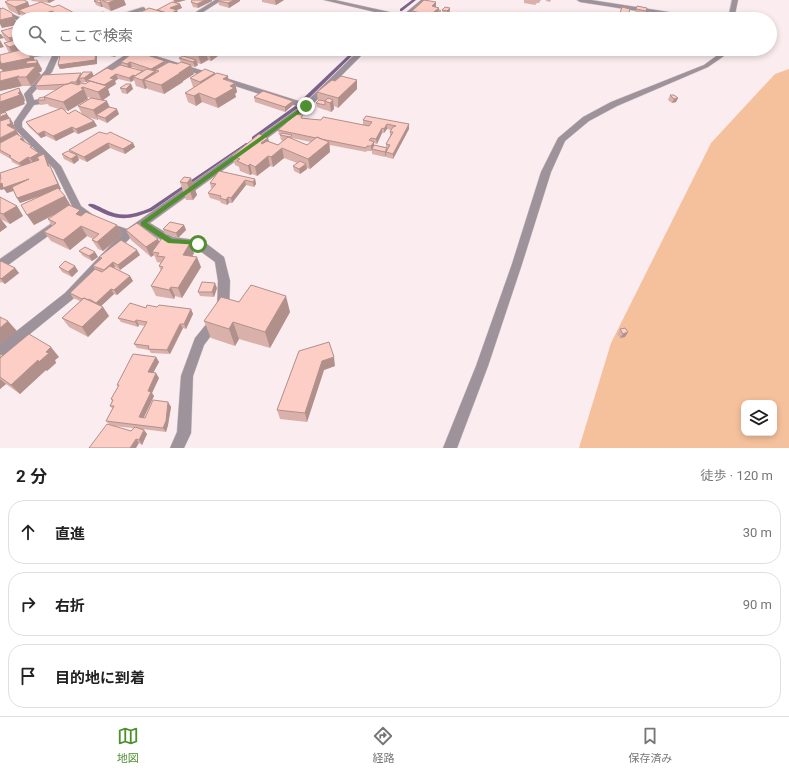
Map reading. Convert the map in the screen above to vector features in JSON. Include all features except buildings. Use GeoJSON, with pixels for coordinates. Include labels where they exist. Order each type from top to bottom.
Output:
{"type":"FeatureCollection","features":[{"type":"Feature","properties":{"kind":"street"},"geometry":{"type":"LineString","coordinates":[[199,12],[219,0]]}},
{"type":"Feature","properties":{"kind":"street"},"geometry":{"type":"LineString","coordinates":[[327,0],[378,12]]}},
{"type":"Feature","properties":{"kind":"street"},"geometry":{"type":"LineString","coordinates":[[410,12],[425,0]]}},
{"type":"Feature","properties":{"kind":"street"},"geometry":{"type":"LineString","coordinates":[[580,0],[656,12]]}},
{"type":"Feature","properties":{"kind":"street"},"geometry":{"type":"LineString","coordinates":[[732,12],[735,0]]}},
{"type":"Feature","properties":{"kind":"street"},"geometry":{"type":"LineString","coordinates":[[1,10],[13,7]]}},
{"type":"Feature","properties":{"kind":"street"},"geometry":{"type":"LineString","coordinates":[[132,12],[142,9]]}},
{"type":"Feature","properties":{"kind":"street"},"geometry":{"type":"LineString","coordinates":[[1,10],[12,16]]}},
{"type":"Feature","properties":{"kind":"street"},"geometry":{"type":"LineString","coordinates":[[0,63],[29,56]]}},
{"type":"Feature","properties":{"kind":"street"},"geometry":{"type":"LineString","coordinates":[[31,103],[25,95],[48,72],[55,56]]}},
{"type":"Feature","properties":{"kind":"street"},"geometry":{"type":"LineString","coordinates":[[93,81],[128,56]]}},
{"type":"Feature","properties":{"kind":"street"},"geometry":{"type":"LineString","coordinates":[[154,56],[302,104]]}},
{"type":"Feature","properties":{"kind":"street"},"geometry":{"type":"LineString","coordinates":[[0,350],[69,296],[128,233],[302,104],[358,56]]}},
{"type":"Feature","properties":{"kind":"street"},"geometry":{"type":"LineString","coordinates":[[450,448],[482,366],[518,264],[546,172],[561,140],[586,119],[614,104],[706,66],[721,56]]}},
{"type":"Feature","properties":{"kind":"street"},"geometry":{"type":"LineString","coordinates":[[62,96],[56,99],[31,103],[18,122],[18,128],[58,168],[72,212],[128,233]]}},
{"type":"Feature","properties":{"kind":"street"},"geometry":{"type":"LineString","coordinates":[[0,265],[72,212]]}},
{"type":"Feature","properties":{"kind":"street"},"geometry":{"type":"LineString","coordinates":[[143,223],[171,241],[198,244],[220,260],[224,281],[223,312],[200,342],[187,376],[184,433],[177,448]]}},
{"type":"Feature","properties":{"kind":"shaded area"},"geometry":{"type":"Polygon","coordinates":[[[789,69],[789,448],[579,448],[611,343],[711,143],[775,74],[789,69]]]}},
{"type":"Feature","properties":{"kind":"waterway"},"geometry":{"type":"LineString","coordinates":[[401,10],[414,0]]}},
{"type":"Feature","properties":{"kind":"waterway"},"geometry":{"type":"LineString","coordinates":[[254,138],[297,107],[350,56]]}},
{"type":"Feature","properties":{"kind":"waterway"},"geometry":{"type":"LineString","coordinates":[[91,205],[114,216],[127,217],[143,213],[152,209],[248,144]]}},
{"type":"Feature","properties":{"kind":"route"},"geometry":{"type":"LineString","coordinates":[[198,244],[171,241],[143,223],[306,106]]}}]}
